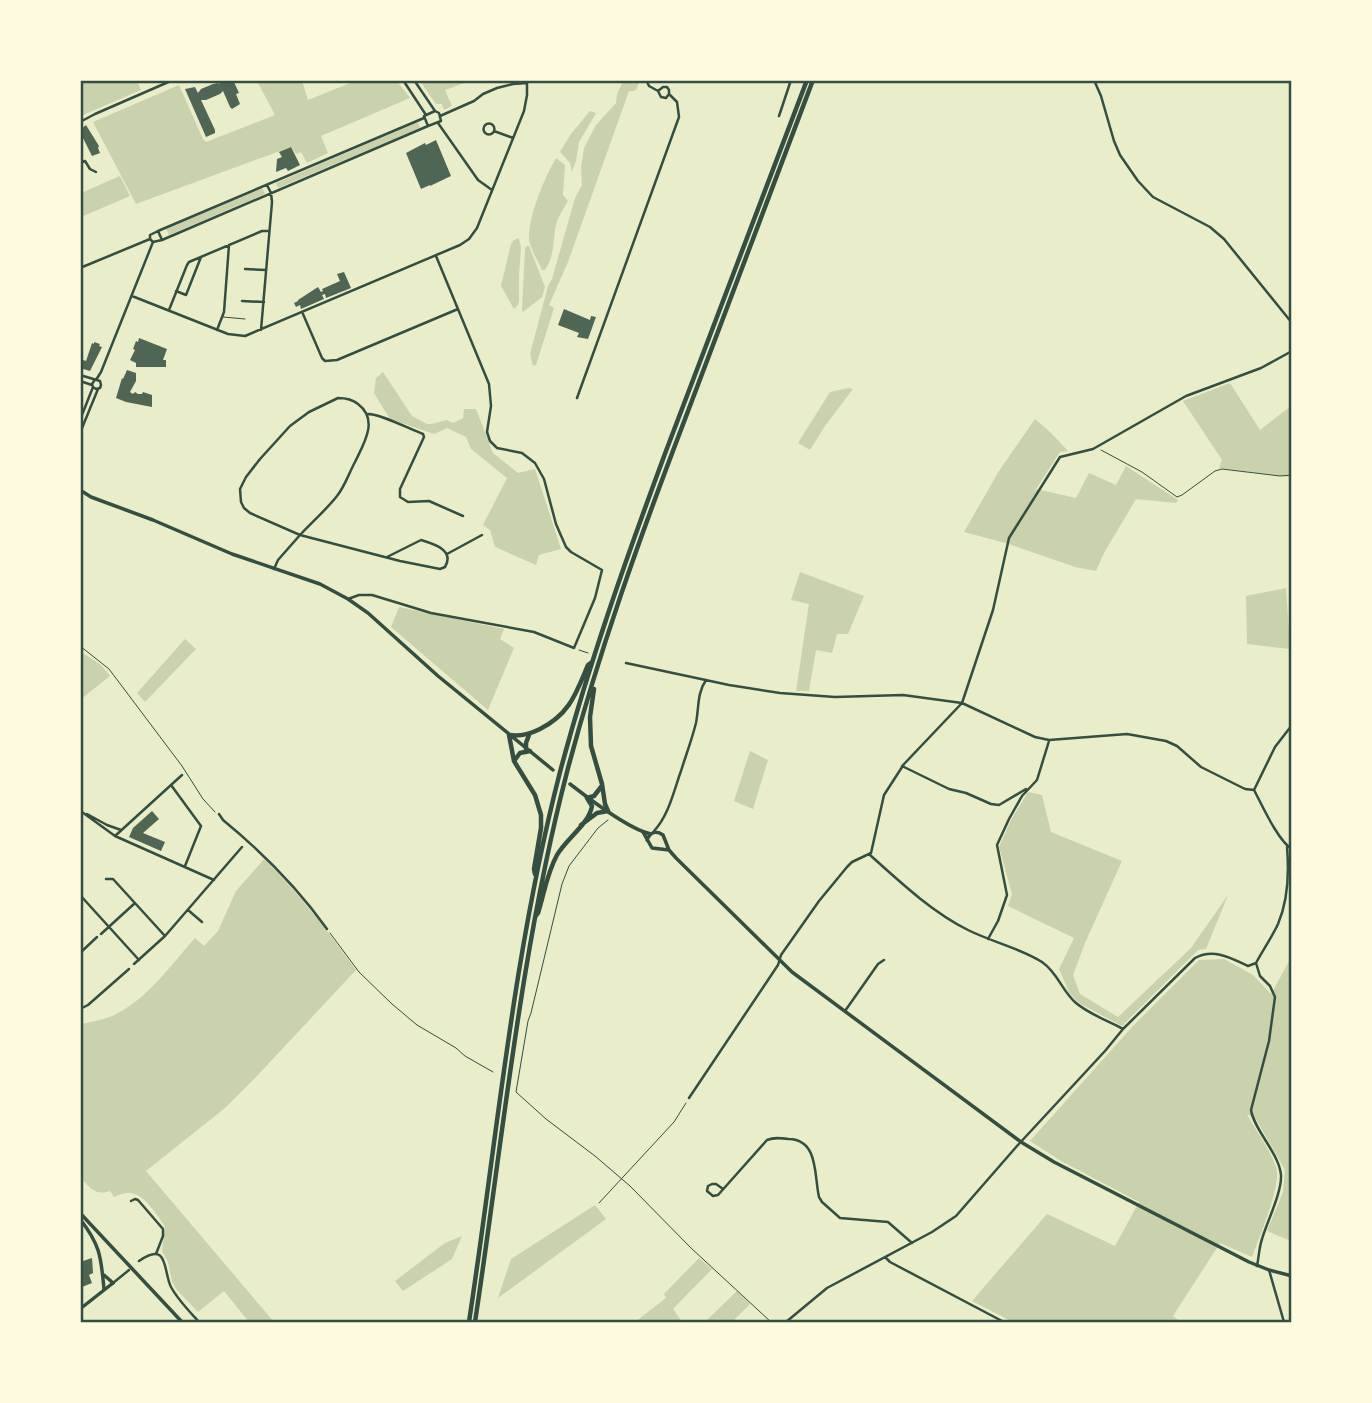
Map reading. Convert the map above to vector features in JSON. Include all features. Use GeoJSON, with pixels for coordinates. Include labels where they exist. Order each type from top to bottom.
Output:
{"type":"FeatureCollection","features":[{"type":"Feature","properties":{"kind":"highway"},"geometry":{"type":"LineString","coordinates":[[469,1322],[510,1023],[536,875],[561,768],[593,661],[656,476],[807,80]]}},
{"type":"Feature","properties":{"kind":"highway"},"geometry":{"type":"LineString","coordinates":[[475,1322],[534,918],[568,770],[600,661],[662,478],[813,80]]}},
{"type":"Feature","properties":{"kind":"highway"},"geometry":{"type":"LineString","coordinates":[[536,875],[534,869],[541,815],[535,795],[514,761],[509,735],[529,734],[551,723],[569,707],[588,665],[593,661]]}},
{"type":"Feature","properties":{"kind":"highway"},"geometry":{"type":"LineString","coordinates":[[581,825],[597,813],[608,811],[594,761],[590,731],[592,700],[600,661]]}},
{"type":"Feature","properties":{"kind":"highway"},"geometry":{"type":"LineString","coordinates":[[514,761],[520,753],[528,750],[529,734]]}},
{"type":"Feature","properties":{"kind":"highway"},"geometry":{"type":"LineString","coordinates":[[534,918],[556,856],[592,810],[587,797],[598,793],[602,784]]}},
{"type":"Feature","properties":{"kind":"street"},"geometry":{"type":"LineString","coordinates":[[80,122],[173,80]]}},
{"type":"Feature","properties":{"kind":"street"},"geometry":{"type":"LineString","coordinates":[[403,80],[425,116],[428,127]]}},
{"type":"Feature","properties":{"kind":"street"},"geometry":{"type":"LineString","coordinates":[[80,268],[151,240],[162,240],[438,123],[442,120],[439,112],[435,111],[414,80]]}},
{"type":"Feature","properties":{"kind":"street"},"geometry":{"type":"LineString","coordinates":[[646,80],[662,98],[669,94]]}},
{"type":"Feature","properties":{"kind":"street"},"geometry":{"type":"LineString","coordinates":[[779,116],[791,80]]}},
{"type":"Feature","properties":{"kind":"street"},"geometry":{"type":"LineString","coordinates":[[1094,80],[1114,141],[1129,170],[1153,197],[1210,227],[1224,239],[1292,323]]}},
{"type":"Feature","properties":{"kind":"street"},"geometry":{"type":"LineString","coordinates":[[132,296],[217,330],[238,337],[248,336],[460,245],[469,239],[477,228],[525,105],[527,82],[497,88],[440,116]]}},
{"type":"Feature","properties":{"kind":"street"},"geometry":{"type":"LineString","coordinates":[[577,398],[679,117],[677,102],[669,94],[669,90],[665,87],[658,91]]}},
{"type":"Feature","properties":{"kind":"street"},"geometry":{"type":"LineString","coordinates":[[80,433],[95,381],[102,372],[132,296],[151,234],[435,111]]}},
{"type":"Feature","properties":{"kind":"street"},"geometry":{"type":"LineString","coordinates":[[438,123],[478,180],[492,190]]}},
{"type":"Feature","properties":{"kind":"street"},"geometry":{"type":"LineString","coordinates":[[494,131],[513,138]]}},
{"type":"Feature","properties":{"kind":"street"},"geometry":{"type":"LineString","coordinates":[[80,163],[85,161],[90,169],[96,172]]}},
{"type":"Feature","properties":{"kind":"street"},"geometry":{"type":"LineString","coordinates":[[261,330],[272,202],[267,185]]}},
{"type":"Feature","properties":{"kind":"street"},"geometry":{"type":"LineString","coordinates":[[169,310],[188,263],[270,230]]}},
{"type":"Feature","properties":{"kind":"street"},"geometry":{"type":"LineString","coordinates":[[158,231],[162,240]]}},
{"type":"Feature","properties":{"kind":"street"},"geometry":{"type":"LineString","coordinates":[[217,330],[222,317],[229,245]]}},
{"type":"Feature","properties":{"kind":"street"},"geometry":{"type":"LineString","coordinates":[[348,599],[359,595],[372,595],[431,613],[534,632],[574,648],[602,570],[566,547],[556,524],[539,467],[527,455],[501,450],[490,441],[487,426],[491,398],[485,372],[436,256]]}},
{"type":"Feature","properties":{"kind":"street"},"geometry":{"type":"LineString","coordinates":[[176,290],[186,295],[201,257]]}},
{"type":"Feature","properties":{"kind":"street"},"geometry":{"type":"LineString","coordinates":[[245,269],[266,270]]}},
{"type":"Feature","properties":{"kind":"street"},"geometry":{"type":"LineString","coordinates":[[242,301],[264,302]]}},
{"type":"Feature","properties":{"kind":"street"},"geometry":{"type":"LineString","coordinates":[[302,313],[322,358],[327,361],[337,360],[458,309]]}},
{"type":"Feature","properties":{"kind":"street"},"geometry":{"type":"LineString","coordinates":[[689,1098],[819,901],[852,862],[873,850],[882,798],[902,766],[962,703],[993,610],[1009,538],[1060,457],[1096,448],[1186,396],[1261,368],[1292,351]]}},
{"type":"Feature","properties":{"kind":"street"},"geometry":{"type":"LineString","coordinates":[[80,381],[94,387],[101,386],[102,372]]}},
{"type":"Feature","properties":{"kind":"street"},"geometry":{"type":"LineString","coordinates":[[80,375],[101,383]]}},
{"type":"Feature","properties":{"kind":"street"},"geometry":{"type":"LineString","coordinates":[[80,419],[94,387]]}},
{"type":"Feature","properties":{"kind":"street"},"geometry":{"type":"LineString","coordinates":[[274,569],[278,560],[300,535],[337,496],[369,430],[367,414],[362,407],[354,401],[338,398],[316,408],[290,426],[275,441],[246,477],[240,489],[239,496],[244,508],[300,535],[387,557],[440,569],[448,564],[447,554]]}},
{"type":"Feature","properties":{"kind":"street"},"geometry":{"type":"LineString","coordinates":[[367,414],[375,413],[423,434],[400,489],[400,497],[408,502],[429,501],[463,516]]}},
{"type":"Feature","properties":{"kind":"street"},"geometry":{"type":"LineString","coordinates":[[80,490],[91,497],[232,554],[320,584],[348,599],[553,770]]}},
{"type":"Feature","properties":{"kind":"street"},"geometry":{"type":"LineString","coordinates":[[80,496],[91,497]]}},
{"type":"Feature","properties":{"kind":"street"},"geometry":{"type":"LineString","coordinates":[[447,554],[482,535]]}},
{"type":"Feature","properties":{"kind":"street"},"geometry":{"type":"LineString","coordinates":[[387,557],[420,540],[447,554]]}},
{"type":"Feature","properties":{"kind":"street"},"geometry":{"type":"LineString","coordinates":[[626,663],[748,689],[780,693],[835,697],[903,695],[962,703],[1035,737],[1049,740],[1127,733],[1166,741],[1177,746],[1200,767],[1245,789],[1254,790]]}},
{"type":"Feature","properties":{"kind":"street"},"geometry":{"type":"LineString","coordinates":[[648,840],[660,825],[671,799],[692,738],[700,693],[706,680]]}},
{"type":"Feature","properties":{"kind":"street"},"geometry":{"type":"LineString","coordinates":[[1254,790],[1275,747],[1292,724]]}},
{"type":"Feature","properties":{"kind":"street"},"geometry":{"type":"LineString","coordinates":[[988,939],[998,921],[1007,894],[997,845],[1022,796],[1037,780],[1049,740]]}},
{"type":"Feature","properties":{"kind":"street"},"geometry":{"type":"LineString","coordinates":[[902,766],[949,789],[996,805],[1029,788]]}},
{"type":"Feature","properties":{"kind":"street"},"geometry":{"type":"LineString","coordinates":[[115,836],[182,775]]}},
{"type":"Feature","properties":{"kind":"street"},"geometry":{"type":"LineString","coordinates":[[570,784],[643,832],[653,848],[669,850]]}},
{"type":"Feature","properties":{"kind":"street"},"geometry":{"type":"LineString","coordinates":[[171,785],[200,823],[201,829],[184,867]]}},
{"type":"Feature","properties":{"kind":"street"},"geometry":{"type":"LineString","coordinates":[[786,1322],[827,1288],[953,1219],[1123,1029],[1195,958],[1203,954],[1219,954],[1248,967],[1256,963],[1278,923],[1286,887],[1288,857],[1287,846],[1254,790]]}},
{"type":"Feature","properties":{"kind":"street"},"geometry":{"type":"LineString","coordinates":[[81,812],[121,830]]}},
{"type":"Feature","properties":{"kind":"street"},"geometry":{"type":"LineString","coordinates":[[81,812],[115,836],[214,880]]}},
{"type":"Feature","properties":{"kind":"street"},"geometry":{"type":"LineString","coordinates":[[219,814],[283,875],[327,929]]}},
{"type":"Feature","properties":{"kind":"street"},"geometry":{"type":"LineString","coordinates":[[660,825],[660,832],[669,850],[792,972],[1021,1142],[1054,1162],[1257,1266],[1292,1276]]}},
{"type":"Feature","properties":{"kind":"street"},"geometry":{"type":"LineString","coordinates":[[643,832],[660,832]]}},
{"type":"Feature","properties":{"kind":"street"},"geometry":{"type":"LineString","coordinates":[[659,849],[665,841]]}},
{"type":"Feature","properties":{"kind":"street"},"geometry":{"type":"LineString","coordinates":[[1287,846],[1292,849]]}},
{"type":"Feature","properties":{"kind":"street"},"geometry":{"type":"LineString","coordinates":[[134,964],[165,936],[242,847]]}},
{"type":"Feature","properties":{"kind":"street"},"geometry":{"type":"LineString","coordinates":[[869,854],[939,912],[963,927],[1040,961],[1056,974],[1076,1003],[1123,1029]]}},
{"type":"Feature","properties":{"kind":"street"},"geometry":{"type":"LineString","coordinates":[[106,879],[113,879],[165,936]]}},
{"type":"Feature","properties":{"kind":"street"},"geometry":{"type":"LineString","coordinates":[[1286,887],[1292,884]]}},
{"type":"Feature","properties":{"kind":"street"},"geometry":{"type":"LineString","coordinates":[[80,895],[139,960]]}},
{"type":"Feature","properties":{"kind":"street"},"geometry":{"type":"LineString","coordinates":[[80,953],[135,904]]}},
{"type":"Feature","properties":{"kind":"street"},"geometry":{"type":"LineString","coordinates":[[188,910],[202,922]]}},
{"type":"Feature","properties":{"kind":"street"},"geometry":{"type":"LineString","coordinates":[[845,1011],[878,964],[884,960]]}},
{"type":"Feature","properties":{"kind":"street"},"geometry":{"type":"LineString","coordinates":[[1256,963],[1260,976],[1270,986],[1275,997],[1269,1041],[1251,1110],[1252,1118],[1270,1147],[1281,1175],[1280,1186],[1259,1247],[1257,1266]]}},
{"type":"Feature","properties":{"kind":"street"},"geometry":{"type":"LineString","coordinates":[[80,1009],[129,969]]}},
{"type":"Feature","properties":{"kind":"street"},"geometry":{"type":"LineString","coordinates":[[723,1189],[712,1184],[707,1191],[715,1197],[723,1189],[767,1140],[795,1139],[812,1153],[819,1197],[837,1216],[845,1220],[888,1222],[912,1243]]}},
{"type":"Feature","properties":{"kind":"street"},"geometry":{"type":"LineString","coordinates":[[131,1201],[138,1200],[163,1228],[156,1254]]}},
{"type":"Feature","properties":{"kind":"street"},"geometry":{"type":"LineString","coordinates":[[80,1213],[182,1322]]}},
{"type":"Feature","properties":{"kind":"street"},"geometry":{"type":"LineString","coordinates":[[80,1219],[98,1248],[104,1289]]}},
{"type":"Feature","properties":{"kind":"street"},"geometry":{"type":"LineString","coordinates":[[139,1261],[148,1255],[160,1256],[165,1263],[171,1287],[199,1322]]}},
{"type":"Feature","properties":{"kind":"street"},"geometry":{"type":"LineString","coordinates":[[886,1258],[1002,1321]]}},
{"type":"Feature","properties":{"kind":"street"},"geometry":{"type":"LineString","coordinates":[[80,1310],[129,1270]]}},
{"type":"Feature","properties":{"kind":"street"},"geometry":{"type":"LineString","coordinates":[[1269,1270],[1284,1322]]}},
{"type":"Feature","properties":{"kind":"street"},"geometry":{"type":"LineString","coordinates":[[103,1273],[106,1279],[113,1283]]}},
{"type":"Feature","properties":{"kind":"lane"},"geometry":{"type":"LineString","coordinates":[[222,317],[245,318]]}},
{"type":"Feature","properties":{"kind":"path"},"geometry":{"type":"LineString","coordinates":[[1096,448],[1142,472],[1177,497],[1222,469],[1292,475]]}},
{"type":"Feature","properties":{"kind":"path"},"geometry":{"type":"LineString","coordinates":[[80,646],[109,669],[182,766],[203,799],[219,814]]}},
{"type":"Feature","properties":{"kind":"path"},"geometry":{"type":"LineString","coordinates":[[574,648],[588,653]]}},
{"type":"Feature","properties":{"kind":"path"},"geometry":{"type":"LineString","coordinates":[[616,815],[598,828],[579,852],[569,866],[562,884],[528,1021],[516,1091],[546,1119],[622,1180],[771,1322]]}},
{"type":"Feature","properties":{"kind":"path"},"geometry":{"type":"LineString","coordinates":[[327,929],[359,972],[391,1004],[427,1031],[493,1072]]}},
{"type":"Feature","properties":{"kind":"path"},"geometry":{"type":"LineString","coordinates":[[599,1203],[674,1122],[689,1098]]}},
{"type":"Feature","properties":{"kind":"green space"},"geometry":{"type":"Polygon","coordinates":[[[80,81],[137,81],[141,90],[83,115],[80,81]]]}},
{"type":"Feature","properties":{"kind":"green space"},"geometry":{"type":"Polygon","coordinates":[[[257,81],[302,81],[308,100],[355,81],[397,81],[410,98],[321,136],[328,153],[307,163],[301,152],[296,154],[291,147],[136,204],[93,122],[179,85],[206,142],[275,115],[257,81]]]}},
{"type":"Feature","properties":{"kind":"green space"},"geometry":{"type":"Polygon","coordinates":[[[420,81],[470,81],[445,90],[452,106],[444,110],[442,104],[436,104],[420,81]]]}},
{"type":"Feature","properties":{"kind":"green space"},"geometry":{"type":"Polygon","coordinates":[[[623,81],[639,81],[637,89],[629,91],[568,262],[549,305],[554,308],[536,365],[533,366],[530,354],[548,286],[575,198],[582,185],[584,148],[596,125],[616,103],[623,81]]]}},
{"type":"Feature","properties":{"kind":"green space"},"geometry":{"type":"Polygon","coordinates":[[[590,111],[596,113],[579,142],[572,172],[570,163],[560,152],[590,111]]]}},
{"type":"Feature","properties":{"kind":"green space"},"geometry":{"type":"Polygon","coordinates":[[[418,122],[420,128],[278,188],[276,183],[418,122]]]}},
{"type":"Feature","properties":{"kind":"green space"},"geometry":{"type":"Polygon","coordinates":[[[556,158],[565,165],[563,195],[568,201],[557,221],[551,258],[545,270],[542,270],[532,250],[529,230],[538,197],[556,158]]]}},
{"type":"Feature","properties":{"kind":"green space"},"geometry":{"type":"Polygon","coordinates":[[[120,176],[130,196],[81,217],[81,193],[120,176]]]}},
{"type":"Feature","properties":{"kind":"green space"},"geometry":{"type":"Polygon","coordinates":[[[262,188],[265,194],[169,235],[166,229],[262,188]]]}},
{"type":"Feature","properties":{"kind":"green space"},"geometry":{"type":"Polygon","coordinates":[[[519,238],[519,301],[514,309],[501,286],[511,244],[519,238]]]}},
{"type":"Feature","properties":{"kind":"green space"},"geometry":{"type":"Polygon","coordinates":[[[527,246],[545,287],[542,297],[523,312],[525,248],[527,246]]]}},
{"type":"Feature","properties":{"kind":"green space"},"geometry":{"type":"Polygon","coordinates":[[[383,372],[412,416],[427,424],[447,420],[453,423],[463,418],[464,409],[476,409],[493,453],[518,473],[535,469],[561,549],[539,555],[536,565],[495,547],[490,530],[483,525],[507,478],[471,449],[466,437],[447,428],[434,434],[390,419],[374,393],[376,378],[383,372]]]}},
{"type":"Feature","properties":{"kind":"green space"},"geometry":{"type":"Polygon","coordinates":[[[1230,383],[1260,430],[1291,406],[1291,477],[1219,468],[1222,460],[1183,401],[1230,383]]]}},
{"type":"Feature","properties":{"kind":"green space"},"geometry":{"type":"Polygon","coordinates":[[[853,389],[810,450],[798,443],[830,392],[853,389]]]}},
{"type":"Feature","properties":{"kind":"green space"},"geometry":{"type":"Polygon","coordinates":[[[1035,419],[1068,451],[1060,452],[1036,489],[1076,498],[1089,473],[1116,485],[1126,466],[1178,500],[1176,503],[1136,499],[1096,571],[1075,567],[964,532],[999,471],[1035,419]]]}},
{"type":"Feature","properties":{"kind":"green space"},"geometry":{"type":"Polygon","coordinates":[[[800,572],[864,596],[848,634],[837,634],[832,653],[816,650],[809,691],[796,691],[809,604],[791,600],[800,572]]]}},
{"type":"Feature","properties":{"kind":"green space"},"geometry":{"type":"Polygon","coordinates":[[[1286,588],[1290,649],[1247,644],[1246,596],[1286,588]]]}},
{"type":"Feature","properties":{"kind":"green space"},"geometry":{"type":"Polygon","coordinates":[[[399,607],[504,629],[500,639],[514,648],[488,710],[391,627],[399,607]]]}},
{"type":"Feature","properties":{"kind":"green space"},"geometry":{"type":"Polygon","coordinates":[[[185,639],[196,649],[145,702],[137,693],[185,639]]]}},
{"type":"Feature","properties":{"kind":"green space"},"geometry":{"type":"Polygon","coordinates":[[[80,651],[101,665],[110,676],[81,699],[80,651]]]}},
{"type":"Feature","properties":{"kind":"green space"},"geometry":{"type":"Polygon","coordinates":[[[750,751],[768,760],[753,809],[734,801],[750,751]]]}},
{"type":"Feature","properties":{"kind":"green space"},"geometry":{"type":"Polygon","coordinates":[[[1028,792],[1042,795],[1051,832],[1122,861],[1073,975],[1080,994],[1118,1017],[1191,948],[1228,895],[1206,949],[1198,950],[1122,1026],[1079,1003],[1070,994],[1059,969],[1074,938],[1008,906],[1012,894],[999,847],[1028,792]]]}},
{"type":"Feature","properties":{"kind":"green space"},"geometry":{"type":"Polygon","coordinates":[[[264,859],[313,913],[356,970],[225,1108],[146,1171],[274,1322],[249,1322],[224,1291],[198,1312],[172,1281],[168,1262],[162,1251],[165,1227],[151,1207],[136,1194],[127,1193],[114,1197],[110,1191],[97,1192],[81,1178],[80,1024],[112,1016],[136,1001],[157,982],[195,938],[204,946],[218,931],[236,891],[264,859]]]}},
{"type":"Feature","properties":{"kind":"green space"},"geometry":{"type":"Polygon","coordinates":[[[1291,958],[1291,1241],[1267,1231],[1283,1192],[1285,1170],[1256,1119],[1247,1114],[1268,1150],[1277,1172],[1272,1202],[1252,1257],[1220,1243],[1173,1316],[1181,1322],[1013,1322],[972,1301],[1047,1214],[1115,1246],[1139,1202],[1061,1161],[1030,1141],[1133,1026],[1199,960],[1224,959],[1253,975],[1271,994],[1291,958]]]}},
{"type":"Feature","properties":{"kind":"green space"},"geometry":{"type":"Polygon","coordinates":[[[595,1205],[606,1219],[498,1298],[511,1259],[595,1205]]]}},
{"type":"Feature","properties":{"kind":"green space"},"geometry":{"type":"Polygon","coordinates":[[[462,1236],[452,1259],[403,1291],[395,1281],[445,1243],[462,1236]]]}},
{"type":"Feature","properties":{"kind":"green space"},"geometry":{"type":"Polygon","coordinates":[[[699,1258],[712,1269],[673,1309],[682,1322],[635,1322],[666,1298],[664,1294],[699,1258]]]}},
{"type":"Feature","properties":{"kind":"green space"},"geometry":{"type":"Polygon","coordinates":[[[737,1291],[750,1304],[732,1322],[705,1322],[737,1291]]]}},
{"type":"Feature","properties":{"kind":"building"},"geometry":{"type":"Polygon","coordinates":[[[218,80],[234,82],[240,104],[232,109],[223,91],[201,100],[215,130],[215,133],[206,137],[185,89],[195,87],[198,93],[213,84],[220,84],[218,80]]]}},
{"type":"Feature","properties":{"kind":"building"},"geometry":{"type":"Polygon","coordinates":[[[86,125],[99,146],[100,153],[92,156],[83,138],[80,140],[80,130],[86,125]]]}},
{"type":"Feature","properties":{"kind":"building"},"geometry":{"type":"Polygon","coordinates":[[[436,140],[451,176],[421,189],[406,153],[436,140]]]}},
{"type":"Feature","properties":{"kind":"building"},"geometry":{"type":"Polygon","coordinates":[[[291,147],[300,165],[288,171],[286,168],[276,172],[277,159],[282,157],[279,152],[291,147]]]}},
{"type":"Feature","properties":{"kind":"building"},"geometry":{"type":"Polygon","coordinates":[[[344,272],[351,288],[326,298],[325,294],[322,295],[324,299],[301,309],[300,305],[296,307],[294,303],[318,287],[321,292],[340,281],[337,274],[344,272]]]}},
{"type":"Feature","properties":{"kind":"building"},"geometry":{"type":"Polygon","coordinates":[[[564,309],[590,320],[591,316],[596,317],[588,339],[577,337],[579,333],[558,325],[564,309]]]}},
{"type":"Feature","properties":{"kind":"building"},"geometry":{"type":"Polygon","coordinates":[[[139,338],[167,349],[163,360],[166,360],[166,367],[136,367],[136,363],[130,360],[139,338]]]}},
{"type":"Feature","properties":{"kind":"building"},"geometry":{"type":"Polygon","coordinates":[[[94,342],[102,347],[90,371],[80,368],[80,359],[86,361],[94,342]]]}},
{"type":"Feature","properties":{"kind":"building"},"geometry":{"type":"Polygon","coordinates":[[[127,370],[136,373],[136,381],[130,392],[152,395],[152,407],[116,398],[127,370]]]}},
{"type":"Feature","properties":{"kind":"building"},"geometry":{"type":"Polygon","coordinates":[[[152,811],[159,819],[143,833],[165,842],[161,851],[129,837],[133,828],[152,811]]]}},
{"type":"Feature","properties":{"kind":"building"},"geometry":{"type":"Polygon","coordinates":[[[92,1258],[93,1273],[89,1275],[92,1283],[82,1287],[80,1262],[92,1258]]]}}]}
